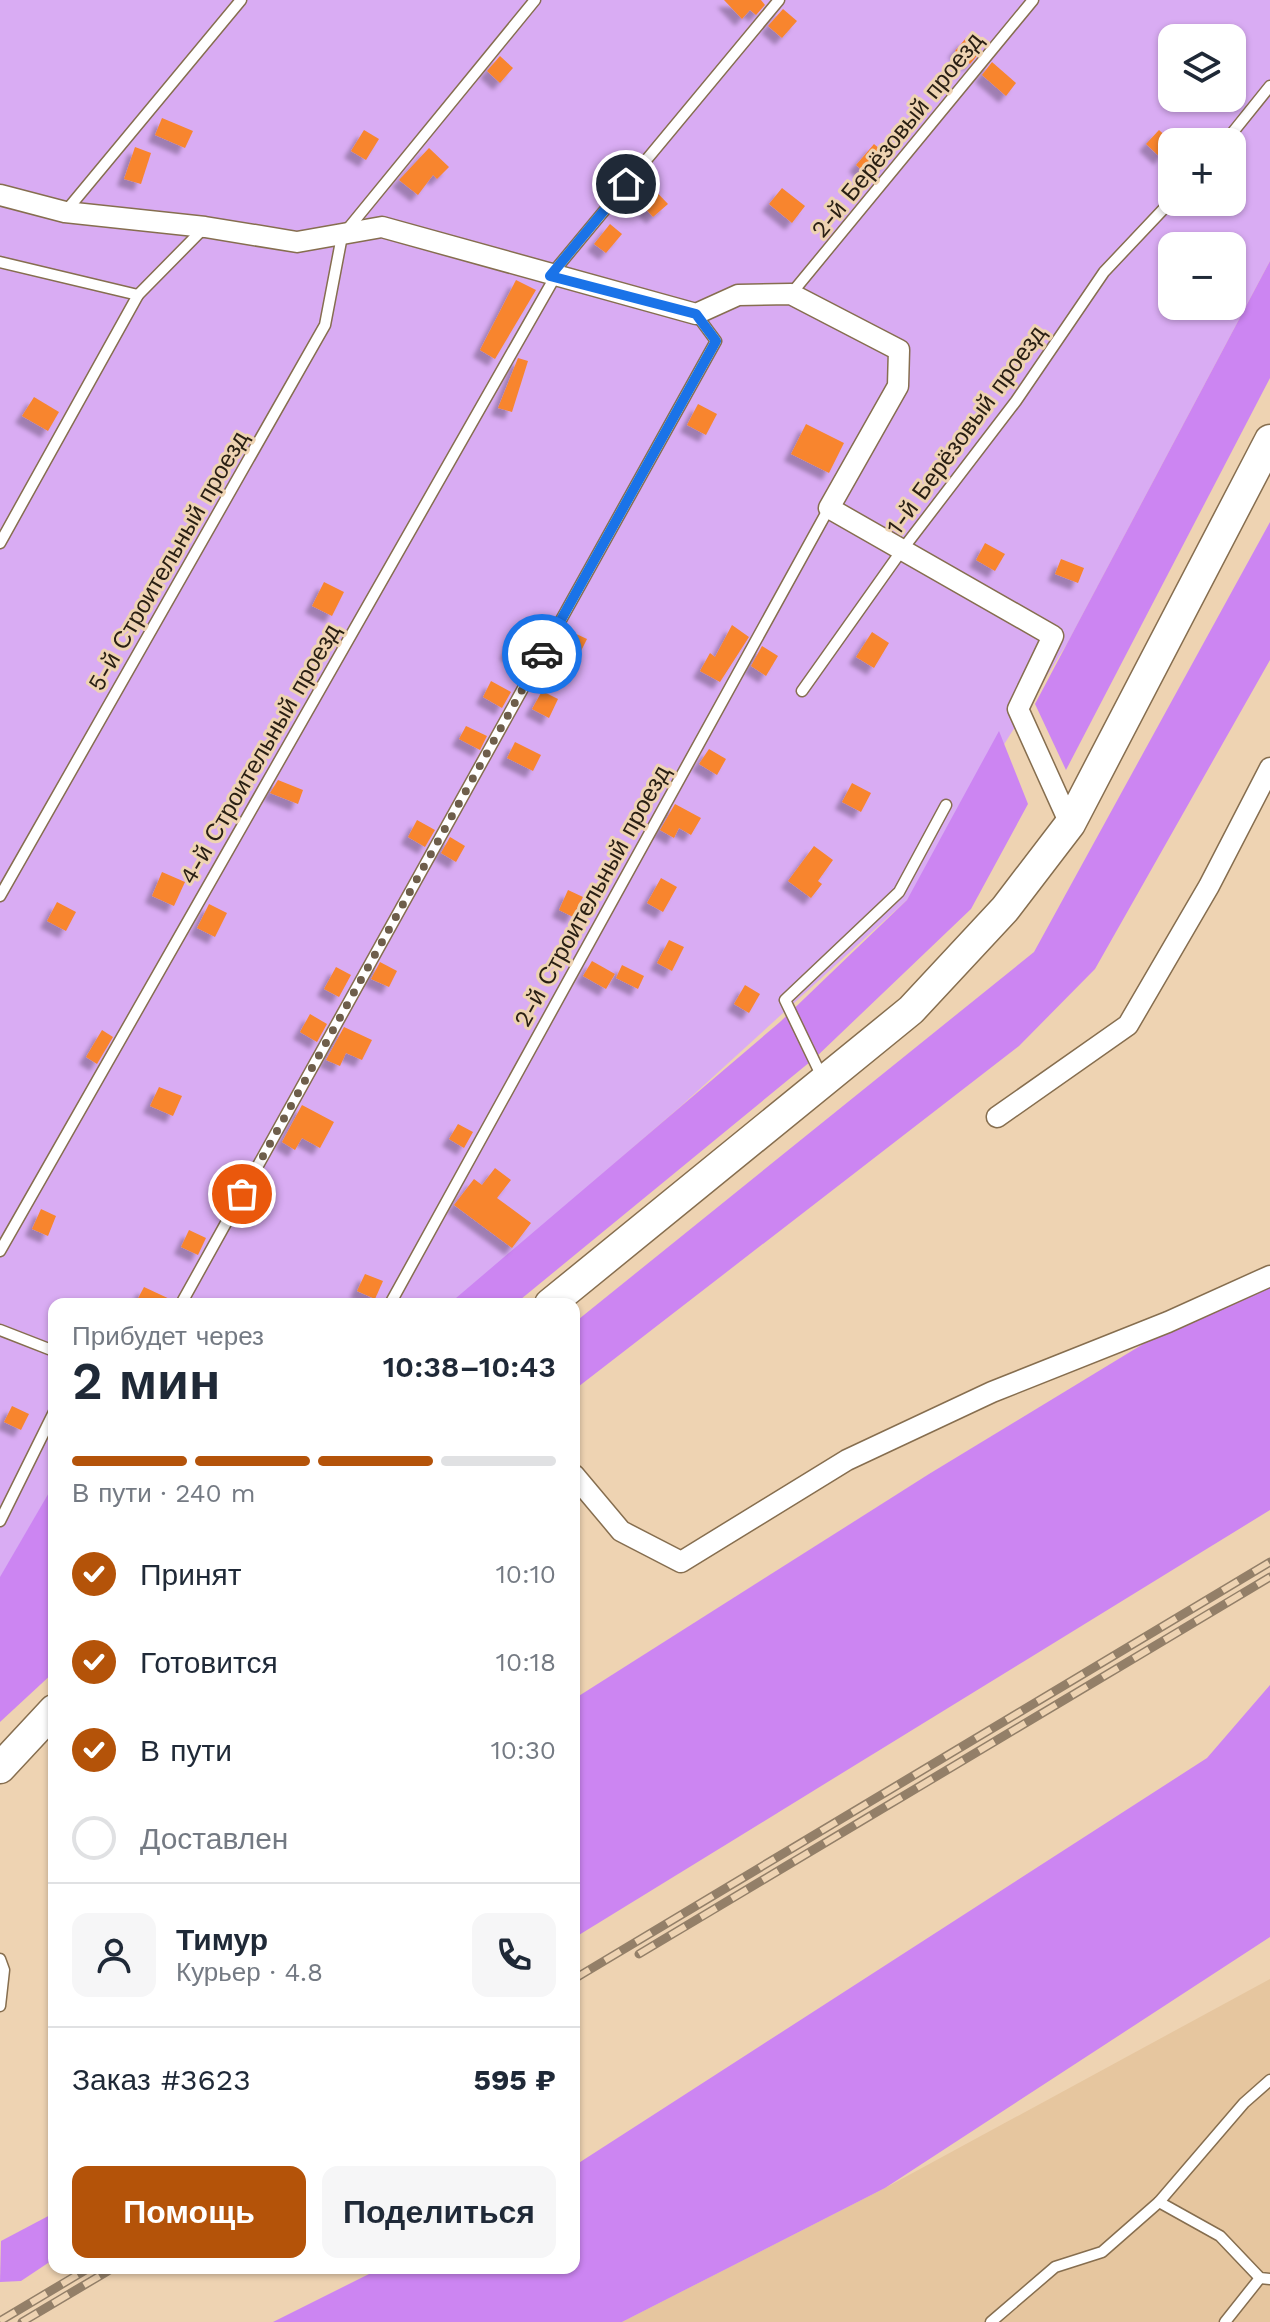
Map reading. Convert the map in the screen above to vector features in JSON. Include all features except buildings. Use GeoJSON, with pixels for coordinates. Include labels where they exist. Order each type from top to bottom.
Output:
{"type":"FeatureCollection","features":[{"type":"Feature","properties":{"kind":"main road"},"geometry":{"type":"LineString","coordinates":[[557,1298],[911,1010],[1005,909],[1070,824],[1270,440]]}},
{"type":"Feature","properties":{"kind":"main road"},"geometry":{"type":"LineString","coordinates":[[0,1768],[48,1716]]}},
{"type":"Feature","properties":{"kind":"street"},"geometry":{"type":"LineString","coordinates":[[0,195],[65,212],[205,227],[297,242],[382,227],[553,277],[696,314],[738,295],[791,294],[899,350],[898,386],[829,508],[1053,636],[1018,709],[1070,824]]}},
{"type":"Feature","properties":{"kind":"street"},"geometry":{"type":"LineString","coordinates":[[997,1117],[1128,1025],[1209,886],[1270,768]]}},
{"type":"Feature","properties":{"kind":"street"},"geometry":{"type":"LineString","coordinates":[[580,1482],[621,1531],[681,1562],[847,1460],[992,1392],[1181,1316],[1270,1276]]}},
{"type":"Feature","properties":{"kind":"lane"},"geometry":{"type":"LineString","coordinates":[[65,212],[241,0]]}},
{"type":"Feature","properties":{"kind":"lane"},"geometry":{"type":"LineString","coordinates":[[342,236],[535,0]]}},
{"type":"Feature","properties":{"kind":"lane","name":"4-й Строительный проезд"},"geometry":{"type":"LineString","coordinates":[[0,1251],[553,277],[779,0]]}},
{"type":"Feature","properties":{"kind":"lane","name":"2-й Берёзовый проезд"},"geometry":{"type":"LineString","coordinates":[[791,294],[1033,0]]}},
{"type":"Feature","properties":{"kind":"lane"},"geometry":{"type":"LineString","coordinates":[[1236,128],[1270,86]]}},
{"type":"Feature","properties":{"kind":"lane","name":"1-й Берёзовый проезд"},"geometry":{"type":"LineString","coordinates":[[802,691],[902,550],[1016,401],[1104,272],[1158,215]]}},
{"type":"Feature","properties":{"kind":"lane"},"geometry":{"type":"LineString","coordinates":[[0,543],[138,295],[205,227]]}},
{"type":"Feature","properties":{"kind":"lane","name":"5-й Строительный проезд"},"geometry":{"type":"LineString","coordinates":[[0,896],[325,325],[342,236]]}},
{"type":"Feature","properties":{"kind":"lane"},"geometry":{"type":"LineString","coordinates":[[0,262],[138,295]]}},
{"type":"Feature","properties":{"kind":"lane"},"geometry":{"type":"LineString","coordinates":[[184,1298],[716,341],[696,314]]}},
{"type":"Feature","properties":{"kind":"lane","name":"2-й Строительный проезд"},"geometry":{"type":"LineString","coordinates":[[393,1298],[829,508]]}},
{"type":"Feature","properties":{"kind":"lane"},"geometry":{"type":"LineString","coordinates":[[824,1081],[785,1000],[899,892],[946,805]]}},
{"type":"Feature","properties":{"kind":"lane"},"geometry":{"type":"LineString","coordinates":[[0,1330],[48,1349]]}},
{"type":"Feature","properties":{"kind":"lane"},"geometry":{"type":"LineString","coordinates":[[0,1521],[48,1424]]}},
{"type":"Feature","properties":{"kind":"lane"},"geometry":{"type":"LineString","coordinates":[[0,1959],[4,1970],[0,2006]]}},
{"type":"Feature","properties":{"kind":"lane"},"geometry":{"type":"LineString","coordinates":[[991,2322],[1055,2267],[1102,2252],[1159,2202],[1244,2103],[1270,2080]]}},
{"type":"Feature","properties":{"kind":"lane"},"geometry":{"type":"LineString","coordinates":[[1159,2202],[1220,2236],[1265,2279],[1225,2322]]}},
{"type":"Feature","properties":{"kind":"shaded area"},"geometry":{"type":"Polygon","coordinates":[[[0,0],[1270,0],[1270,261],[1246,306],[1246,232],[1158,232],[1158,320],[1239,320],[1068,642],[907,900],[680,1107],[459,1298],[48,1298],[48,1653],[0,1694],[0,0]]]}},
{"type":"Feature","properties":{"kind":"shaded area"},"geometry":{"type":"Polygon","coordinates":[[[1270,261],[1270,378],[1066,770],[1035,704],[1239,320],[1246,320],[1246,306],[1270,261]]]}},
{"type":"Feature","properties":{"kind":"shaded area"},"geometry":{"type":"Polygon","coordinates":[[[1270,522],[1270,660],[1095,969],[1019,1046],[580,1385],[580,1318],[1034,952],[1270,522]]]}},
{"type":"Feature","properties":{"kind":"shaded area"},"geometry":{"type":"Polygon","coordinates":[[[999,731],[1028,804],[971,909],[816,1057],[522,1298],[456,1298],[780,1022],[907,900],[999,731]]]}},
{"type":"Feature","properties":{"kind":"shaded area"},"geometry":{"type":"Polygon","coordinates":[[[1270,1267],[1270,1510],[580,1934],[580,1695],[929,1474],[1270,1267]]]}},
{"type":"Feature","properties":{"kind":"shaded area"},"geometry":{"type":"Polygon","coordinates":[[[48,1494],[48,1678],[0,1722],[0,1577],[48,1494]]]}},
{"type":"Feature","properties":{"kind":"shaded area"},"geometry":{"type":"Polygon","coordinates":[[[1270,1685],[1270,1937],[885,2188],[622,2322],[273,2322],[369,2274],[580,2274],[580,2162],[1207,1758],[1270,1685]]]}},
{"type":"Feature","properties":{"kind":"shaded area"},"geometry":{"type":"Polygon","coordinates":[[[1270,1979],[1270,2322],[622,2322],[885,2188],[1270,1979]]]}},
{"type":"Feature","properties":{"kind":"shaded area"},"geometry":{"type":"Polygon","coordinates":[[[48,2216],[48,2263],[21,2281],[0,2282],[1,2241],[48,2216]]]}},
{"type":"Feature","properties":{"kind":"railway"},"geometry":{"type":"LineString","coordinates":[[580,1975],[1270,1562]]}},
{"type":"Feature","properties":{"kind":"railway"},"geometry":{"type":"LineString","coordinates":[[639,1954],[1270,1577]]}},
{"type":"Feature","properties":{"kind":"railway"},"geometry":{"type":"LineString","coordinates":[[0,2321],[79,2274]]}},
{"type":"Feature","properties":{"kind":"railway"},"geometry":{"type":"LineString","coordinates":[[22,2322],[103,2274]]}},
{"type":"Feature","properties":{"kind":"way so far"},"geometry":{"type":"LineString","coordinates":[[242,1194],[542,654]]}},
{"type":"Feature","properties":{"kind":"route"},"geometry":{"type":"LineString","coordinates":[[542,654],[716,341],[696,314],[550,276],[626,184]]}}]}
